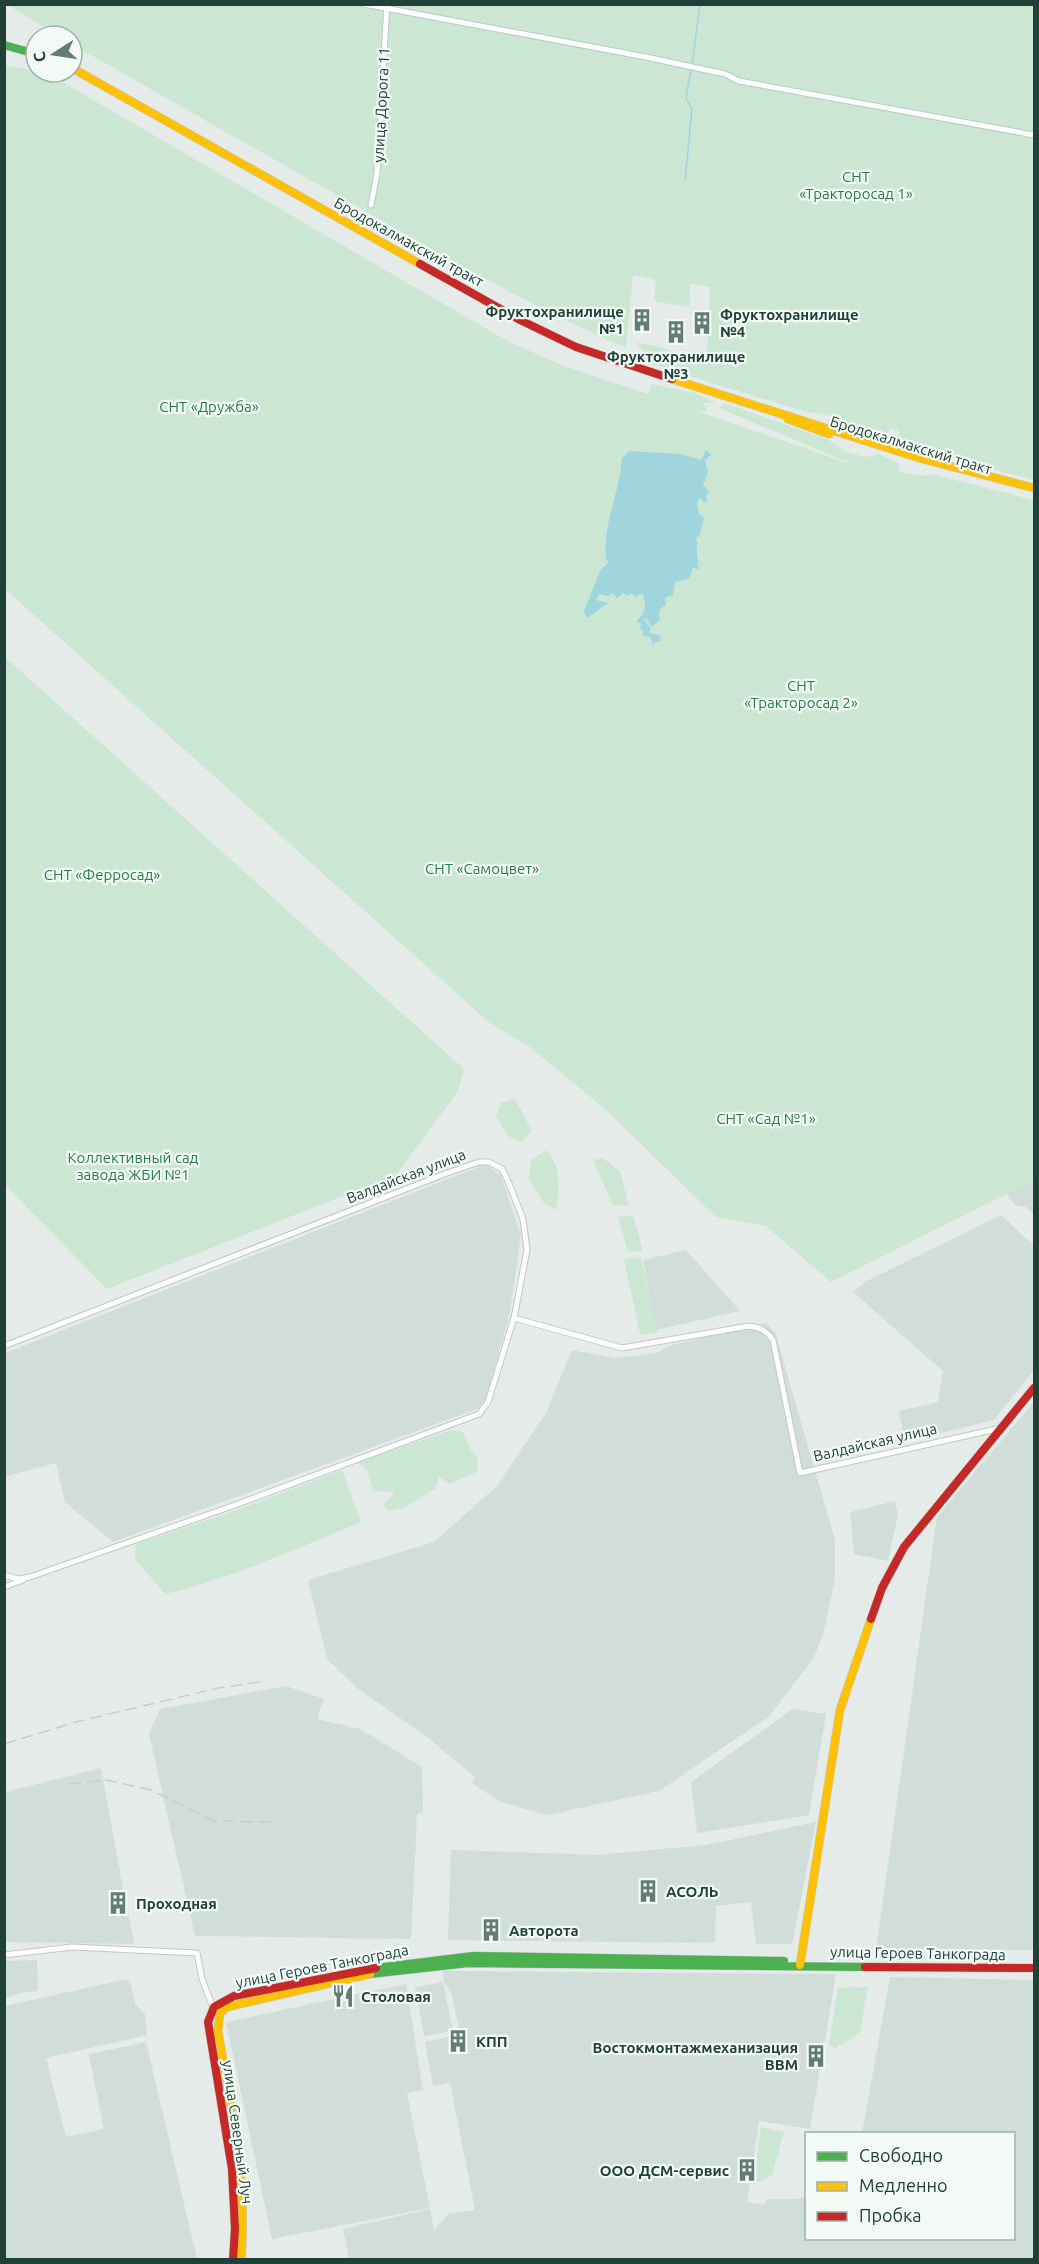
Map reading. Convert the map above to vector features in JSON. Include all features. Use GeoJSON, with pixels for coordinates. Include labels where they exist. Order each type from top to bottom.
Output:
{"type":"FeatureCollection","features":[{"type":"Feature","properties":{"kind":"main road"},"geometry":{"type":"LineString","coordinates":[[4,45],[24,51]]}},
{"type":"Feature","properties":{"kind":"main road","name":"Бродокалмакский тракт"},"geometry":{"type":"LineString","coordinates":[[84,75],[550,336],[609,359],[783,416],[798,424],[894,456],[1035,494]]}},
{"type":"Feature","properties":{"kind":"main road","name":"Бродокалмакский тракт"},"geometry":{"type":"LineString","coordinates":[[783,416],[799,418],[954,469],[1035,488]]}},
{"type":"Feature","properties":{"kind":"main road"},"geometry":{"type":"LineString","coordinates":[[800,1965],[840,1710],[882,1588],[904,1547],[1035,1388]]}},
{"type":"Feature","properties":{"kind":"main road","name":"улица Героев Танкограда"},"geometry":{"type":"LineString","coordinates":[[212,2009],[217,2004],[238,1996],[368,1967],[432,1959],[473,1956],[732,1959],[787,1961],[800,1965]]}},
{"type":"Feature","properties":{"kind":"main road","name":"улица Героев Танкограда"},"geometry":{"type":"LineString","coordinates":[[220,2013],[234,2005],[369,1974],[433,1965],[800,1965],[1035,1968]]}},
{"type":"Feature","properties":{"kind":"main road","name":"улица Северный Луч"},"geometry":{"type":"LineString","coordinates":[[212,2009],[208,2028],[236,2196],[232,2259]]}},
{"type":"Feature","properties":{"kind":"main road","name":"улица Северный Луч"},"geometry":{"type":"LineString","coordinates":[[220,2013],[218,2031],[244,2197],[241,2259]]}},
{"type":"Feature","properties":{"kind":"street"},"geometry":{"type":"LineString","coordinates":[[364,4],[646,57],[725,74],[739,81],[1035,135]]}},
{"type":"Feature","properties":{"kind":"street","name":"улица Дорога 11"},"geometry":{"type":"LineString","coordinates":[[371,205],[377,173],[387,7]]}},
{"type":"Feature","properties":{"kind":"street","name":"Валдайская улица"},"geometry":{"type":"LineString","coordinates":[[4,1346],[479,1162],[489,1162],[502,1169],[523,1219],[527,1250],[514,1318],[622,1348],[749,1326],[759,1328],[768,1333],[773,1340],[800,1473],[1004,1427]]}},
{"type":"Feature","properties":{"kind":"street"},"geometry":{"type":"LineString","coordinates":[[4,1587],[238,1504],[479,1414],[489,1402],[514,1318]]}},
{"type":"Feature","properties":{"kind":"street"},"geometry":{"type":"LineString","coordinates":[[4,1575],[18,1579],[30,1577]]}},
{"type":"Feature","properties":{"kind":"street"},"geometry":{"type":"LineString","coordinates":[[4,1955],[72,1947],[197,1953],[212,2009],[220,2013]]}},
{"type":"Feature","properties":{"kind":"shaded area"},"geometry":{"type":"Polygon","coordinates":[[[486,1164],[501,1176],[521,1235],[510,1312],[486,1399],[477,1409],[113,1542],[65,1502],[56,1463],[5,1477],[5,1353],[486,1164]]]}},
{"type":"Feature","properties":{"kind":"shaded area"},"geometry":{"type":"Polygon","coordinates":[[[1034,1180],[1034,1215],[1026,1207],[1015,1205],[1006,1193],[1034,1180]]]}},
{"type":"Feature","properties":{"kind":"shaded area"},"geometry":{"type":"Polygon","coordinates":[[[1001,1215],[1034,1246],[1034,1370],[994,1420],[905,1442],[899,1411],[938,1402],[943,1371],[853,1292],[865,1282],[1001,1215]]]}},
{"type":"Feature","properties":{"kind":"shaded area"},"geometry":{"type":"Polygon","coordinates":[[[686,1250],[740,1311],[656,1330],[643,1260],[686,1250]]]}},
{"type":"Feature","properties":{"kind":"shaded area"},"geometry":{"type":"Polygon","coordinates":[[[765,1323],[775,1332],[835,1540],[835,1578],[824,1632],[813,1659],[769,1716],[659,1791],[547,1815],[499,1801],[472,1783],[475,1777],[427,1737],[357,1688],[327,1659],[308,1580],[434,1542],[497,1486],[546,1413],[572,1350],[615,1358],[656,1353],[668,1346],[765,1323]]]}},
{"type":"Feature","properties":{"kind":"shaded area"},"geometry":{"type":"Polygon","coordinates":[[[1034,1402],[1034,1950],[876,1949],[937,1517],[1034,1402]]]}},
{"type":"Feature","properties":{"kind":"shaded area"},"geometry":{"type":"Polygon","coordinates":[[[895,1501],[898,1515],[888,1561],[854,1554],[850,1512],[895,1501]]]}},
{"type":"Feature","properties":{"kind":"shaded area"},"geometry":{"type":"Polygon","coordinates":[[[286,1686],[324,1699],[317,1719],[360,1729],[422,1767],[423,1811],[417,1815],[411,1939],[195,1936],[149,1734],[160,1709],[286,1686]]]}},
{"type":"Feature","properties":{"kind":"shaded area"},"geometry":{"type":"Polygon","coordinates":[[[793,1709],[826,1714],[809,1815],[697,1833],[691,1782],[793,1709]]]}},
{"type":"Feature","properties":{"kind":"shaded area"},"geometry":{"type":"Polygon","coordinates":[[[101,1768],[123,1888],[120,1900],[121,1904],[127,1906],[134,1944],[5,1942],[5,1792],[101,1768]]]}},
{"type":"Feature","properties":{"kind":"shaded area"},"geometry":{"type":"Polygon","coordinates":[[[816,1822],[792,1944],[756,1944],[751,1902],[716,1906],[715,1943],[448,1940],[451,1850],[598,1855],[706,1845],[816,1822]]]}},
{"type":"Feature","properties":{"kind":"shaded area"},"geometry":{"type":"Polygon","coordinates":[[[37,1960],[38,1990],[9,1996],[5,1999],[5,1961],[37,1960]]]}},
{"type":"Feature","properties":{"kind":"shaded area"},"geometry":{"type":"Polygon","coordinates":[[[443,1971],[836,1974],[810,2129],[759,2121],[747,2202],[765,2205],[766,2199],[796,2199],[805,2196],[805,2240],[1015,2240],[1015,2132],[862,2132],[890,1977],[1034,1980],[1034,2259],[349,2259],[343,2229],[430,2209],[434,2230],[448,2214],[475,2210],[450,2083],[433,2086],[425,2042],[460,2034],[451,1991],[444,1983],[443,1971]]]}},
{"type":"Feature","properties":{"kind":"shaded area"},"geometry":{"type":"Polygon","coordinates":[[[122,1980],[130,1981],[135,2004],[145,2014],[147,2035],[46,2058],[66,2137],[104,2129],[90,2054],[146,2042],[197,2259],[5,2259],[5,2006],[122,1980]]]}},
{"type":"Feature","properties":{"kind":"shaded area"},"geometry":{"type":"Polygon","coordinates":[[[443,1982],[453,2031],[424,2036],[415,1987],[443,1982]]]}},
{"type":"Feature","properties":{"kind":"shaded area"},"geometry":{"type":"Polygon","coordinates":[[[406,1984],[423,2090],[407,2093],[430,2208],[272,2239],[226,2022],[406,1984]]]}},
{"type":"Feature","properties":{"kind":"green space","name":"СНТ «Тракторосад 1»"},"geometry":{"type":"Polygon","coordinates":[[[8,5],[1034,5],[1034,480],[900,445],[895,440],[900,432],[891,428],[882,440],[833,422],[829,415],[803,411],[651,364],[645,352],[634,342],[664,348],[688,361],[707,364],[710,287],[690,284],[689,307],[654,301],[656,280],[633,275],[626,348],[458,264],[84,51],[84,24],[39,24],[8,5]]]}},
{"type":"Feature","properties":{"kind":"green space"},"geometry":{"type":"Polygon","coordinates":[[[4,65],[24,69],[24,84],[66,84],[509,342],[562,365],[648,394],[652,384],[695,393],[716,403],[703,403],[708,412],[694,410],[859,467],[719,408],[724,403],[829,440],[846,452],[866,457],[879,454],[899,464],[899,472],[924,476],[931,474],[1034,500],[1034,1180],[831,1282],[766,1226],[716,1217],[605,1109],[530,1047],[491,1024],[5,589],[4,65]]]}},
{"type":"Feature","properties":{"kind":"green space","name":"СНТ «Ферросад»"},"geometry":{"type":"Polygon","coordinates":[[[5,657],[464,1069],[458,1091],[396,1175],[107,1289],[5,1185],[5,657]]]}},
{"type":"Feature","properties":{"kind":"green space"},"geometry":{"type":"Polygon","coordinates":[[[515,1099],[532,1131],[522,1142],[508,1136],[496,1116],[501,1103],[515,1099]]]}},
{"type":"Feature","properties":{"kind":"green space"},"geometry":{"type":"Polygon","coordinates":[[[547,1150],[559,1178],[556,1210],[544,1203],[529,1179],[531,1160],[547,1150]]]}},
{"type":"Feature","properties":{"kind":"green space"},"geometry":{"type":"Polygon","coordinates":[[[603,1158],[620,1172],[629,1205],[613,1206],[593,1159],[603,1158]]]}},
{"type":"Feature","properties":{"kind":"green space"},"geometry":{"type":"Polygon","coordinates":[[[633,1216],[643,1251],[628,1252],[618,1217],[633,1216]]]}},
{"type":"Feature","properties":{"kind":"green space"},"geometry":{"type":"Polygon","coordinates":[[[641,1258],[658,1333],[640,1334],[624,1259],[641,1258]]]}},
{"type":"Feature","properties":{"kind":"green space"},"geometry":{"type":"Polygon","coordinates":[[[452,1430],[463,1432],[470,1449],[478,1457],[477,1472],[449,1484],[439,1477],[435,1489],[403,1508],[389,1511],[383,1505],[395,1492],[373,1491],[368,1471],[358,1462],[452,1430]]]}},
{"type":"Feature","properties":{"kind":"green space"},"geometry":{"type":"Polygon","coordinates":[[[342,1470],[361,1522],[240,1571],[165,1594],[135,1559],[136,1544],[240,1509],[342,1470]]]}},
{"type":"Feature","properties":{"kind":"green space"},"geometry":{"type":"Polygon","coordinates":[[[868,1987],[860,2033],[835,2048],[829,2045],[838,1988],[868,1987]]]}},
{"type":"Feature","properties":{"kind":"green space"},"geometry":{"type":"Polygon","coordinates":[[[761,2127],[784,2132],[772,2175],[753,2185],[761,2127]]]}},
{"type":"Feature","properties":{"kind":"water"},"geometry":{"type":"Polygon","coordinates":[[[706,450],[711,455],[705,460],[708,472],[703,485],[710,493],[706,495],[705,503],[700,498],[697,502],[699,514],[704,518],[699,537],[695,537],[697,558],[701,562],[697,561],[699,569],[693,568],[689,579],[675,582],[673,595],[665,598],[666,605],[660,609],[661,619],[652,627],[646,619],[644,620],[651,628],[649,633],[660,636],[660,642],[655,642],[653,646],[651,638],[643,635],[643,630],[640,629],[641,624],[636,621],[645,608],[642,593],[636,597],[631,593],[628,596],[623,593],[617,598],[613,593],[609,596],[599,594],[596,600],[608,603],[587,618],[584,611],[601,569],[609,562],[606,560],[605,547],[622,458],[630,451],[681,454],[701,460],[706,450]]]}},
{"type":"Feature","properties":{"kind":"waterway"},"geometry":{"type":"LineString","coordinates":[[692,65],[700,4]]}},
{"type":"Feature","properties":{"kind":"waterway"},"geometry":{"type":"LineString","coordinates":[[685,181],[692,109],[686,98],[691,70]]}},
{"type":"Feature","properties":{"kind":"railway"},"geometry":{"type":"LineString","coordinates":[[4,1744],[76,1722],[218,1688],[266,1681]]}},
{"type":"Feature","properties":{"kind":"railway"},"geometry":{"type":"LineString","coordinates":[[69,1784],[107,1780],[151,1790],[214,1821],[273,1822]]}},
{"type":"Feature","properties":{"kind":"traffic: fast"},"geometry":{"type":"LineString","coordinates":[[4,45],[24,51]]}},
{"type":"Feature","properties":{"kind":"traffic: fast"},"geometry":{"type":"LineString","coordinates":[[376,1968],[473,1956],[784,1961]]}},
{"type":"Feature","properties":{"kind":"traffic: fast"},"geometry":{"type":"LineString","coordinates":[[370,1974],[468,1963],[865,1967]]}},
{"type":"Feature","properties":{"kind":"traffic: slow"},"geometry":{"type":"LineString","coordinates":[[84,75],[420,264]]}},
{"type":"Feature","properties":{"kind":"traffic: slow"},"geometry":{"type":"LineString","coordinates":[[672,379],[919,458],[1034,488]]}},
{"type":"Feature","properties":{"kind":"traffic: slow"},"geometry":{"type":"LineString","coordinates":[[788,419],[829,434]]}},
{"type":"Feature","properties":{"kind":"traffic: slow"},"geometry":{"type":"LineString","coordinates":[[800,1965],[840,1710],[871,1619]]}},
{"type":"Feature","properties":{"kind":"traffic: slow"},"geometry":{"type":"LineString","coordinates":[[241,2260],[243,2231],[240,2174],[218,2031],[220,2013],[227,2007],[370,1974]]}},
{"type":"Feature","properties":{"kind":"traffic: jam"},"geometry":{"type":"LineString","coordinates":[[420,264],[520,320],[576,347],[672,379]]}},
{"type":"Feature","properties":{"kind":"traffic: jam"},"geometry":{"type":"LineString","coordinates":[[871,1619],[882,1588],[904,1547],[1034,1388]]}},
{"type":"Feature","properties":{"kind":"traffic: jam"},"geometry":{"type":"LineString","coordinates":[[865,1967],[1034,1968]]}},
{"type":"Feature","properties":{"kind":"traffic: jam"},"geometry":{"type":"LineString","coordinates":[[233,2260],[235,2229],[232,2169],[208,2022],[214,2007],[234,1996],[376,1968]]}},
{"type":"Feature","properties":{"kind":"place","name":"Фруктохранилище №1"},"geometry":{"type":"Point","coordinates":[642,320]}},
{"type":"Feature","properties":{"kind":"place","name":"Фруктохранилище №4"},"geometry":{"type":"Point","coordinates":[702,323]}},
{"type":"Feature","properties":{"kind":"place","name":"Фруктохранилище №3"},"geometry":{"type":"Point","coordinates":[676,332]}},
{"type":"Feature","properties":{"kind":"place","name":"АСОЛЬ"},"geometry":{"type":"Point","coordinates":[648,1891]}},
{"type":"Feature","properties":{"kind":"place","name":"Проходная"},"geometry":{"type":"Point","coordinates":[118,1903]}},
{"type":"Feature","properties":{"kind":"place","name":"Авторота"},"geometry":{"type":"Point","coordinates":[491,1930]}},
{"type":"Feature","properties":{"kind":"place","name":"Столовая"},"geometry":{"type":"Point","coordinates":[343,1996]}},
{"type":"Feature","properties":{"kind":"place","name":"КПП"},"geometry":{"type":"Point","coordinates":[458,2041]}},
{"type":"Feature","properties":{"kind":"place","name":"Востокмонтажмеханизация ВВМ"},"geometry":{"type":"Point","coordinates":[816,2056]}},
{"type":"Feature","properties":{"kind":"place","name":"ООО ДСМ-сервис"},"geometry":{"type":"Point","coordinates":[747,2170]}},
{"type":"Feature","properties":{"kind":"park label","name":"СНТ «Дружба»"},"geometry":{"type":"Point","coordinates":[209,406]}},
{"type":"Feature","properties":{"kind":"park label","name":"СНТ «Тракторосад 2»"},"geometry":{"type":"Point","coordinates":[801,694]}},
{"type":"Feature","properties":{"kind":"park label","name":"СНТ «Самоцвет»"},"geometry":{"type":"Point","coordinates":[482,868]}},
{"type":"Feature","properties":{"kind":"park label","name":"СНТ «Сад №1»"},"geometry":{"type":"Point","coordinates":[766,1118]}},
{"type":"Feature","properties":{"kind":"park label","name":"Коллективный сад завода ЖБИ №1"},"geometry":{"type":"Point","coordinates":[133,1166]}}]}
